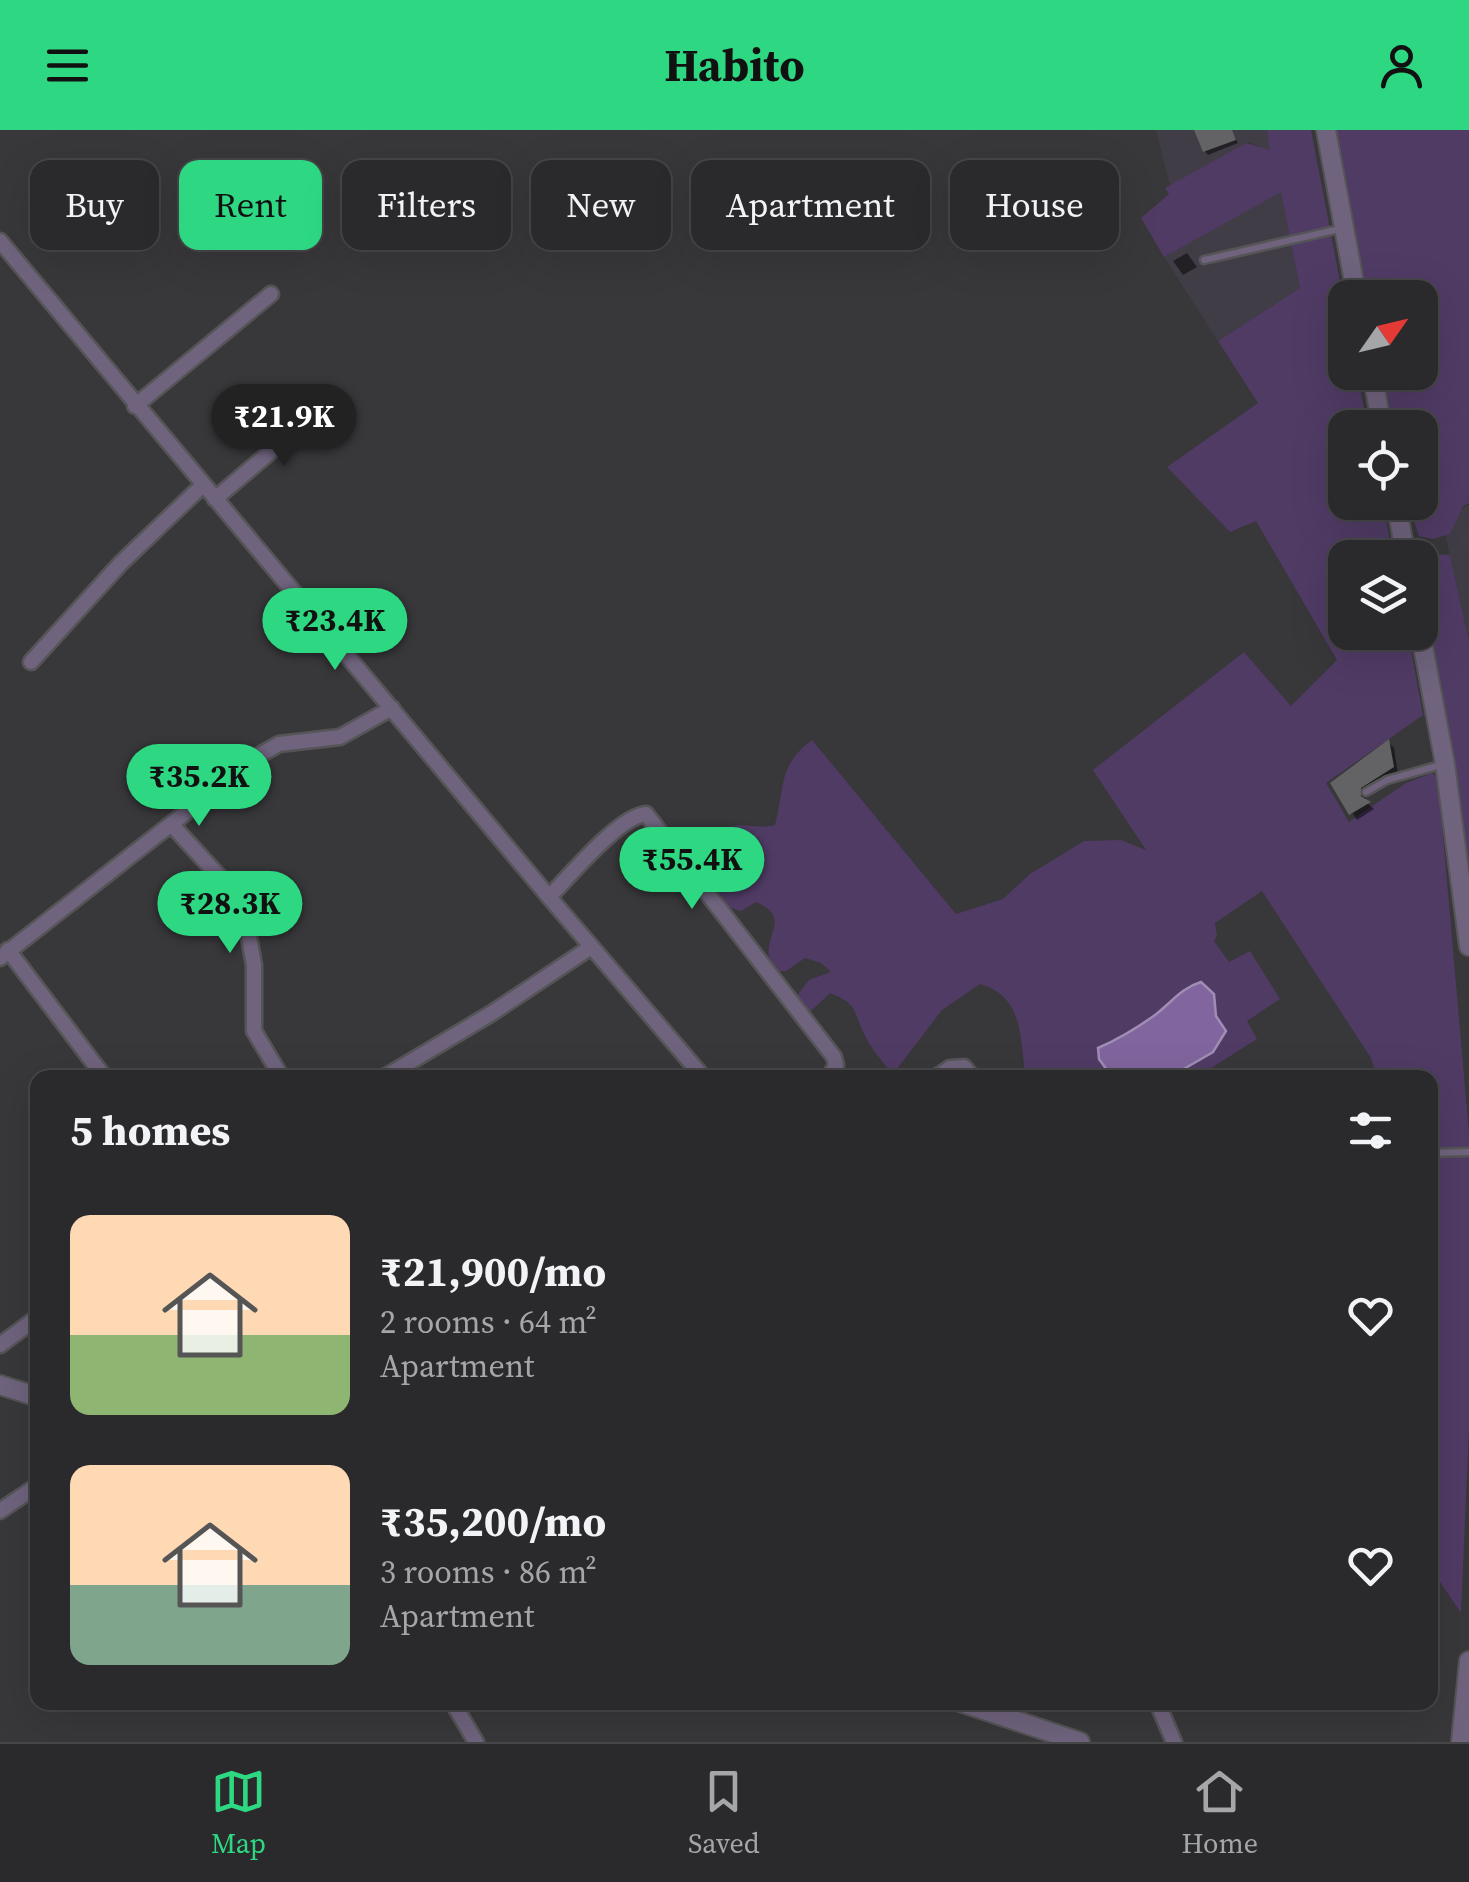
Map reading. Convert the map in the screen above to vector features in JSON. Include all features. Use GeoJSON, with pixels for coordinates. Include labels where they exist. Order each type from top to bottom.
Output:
{"type":"FeatureCollection","features":[{"type":"Feature","properties":{"kind":"street"},"geometry":{"type":"LineString","coordinates":[[1326,130],[1339,229],[1353,280]]}},
{"type":"Feature","properties":{"kind":"street"},"geometry":{"type":"LineString","coordinates":[[0,241],[697,1070]]}},
{"type":"Feature","properties":{"kind":"street"},"geometry":{"type":"LineString","coordinates":[[136,406],[271,294]]}},
{"type":"Feature","properties":{"kind":"street"},"geometry":{"type":"LineString","coordinates":[[215,499],[325,405]]}},
{"type":"Feature","properties":{"kind":"street"},"geometry":{"type":"LineString","coordinates":[[31,662],[120,563],[204,485]]}},
{"type":"Feature","properties":{"kind":"street"},"geometry":{"type":"LineString","coordinates":[[1424,650],[1445,764],[1469,946]]}},
{"type":"Feature","properties":{"kind":"street"},"geometry":{"type":"LineString","coordinates":[[98,1070],[4,954],[258,756],[279,744],[340,737],[392,708]]}},
{"type":"Feature","properties":{"kind":"street"},"geometry":{"type":"LineString","coordinates":[[549,898],[621,827],[646,814],[834,1057],[835,1070]]}},
{"type":"Feature","properties":{"kind":"street"},"geometry":{"type":"LineString","coordinates":[[171,824],[216,871],[238,902],[254,965],[254,1030],[277,1070]]}},
{"type":"Feature","properties":{"kind":"street"},"geometry":{"type":"LineString","coordinates":[[396,1070],[492,1013],[591,947]]}},
{"type":"Feature","properties":{"kind":"street"},"geometry":{"type":"LineString","coordinates":[[0,1346],[30,1322]]}},
{"type":"Feature","properties":{"kind":"street"},"geometry":{"type":"LineString","coordinates":[[0,1385],[30,1395]]}},
{"type":"Feature","properties":{"kind":"street"},"geometry":{"type":"LineString","coordinates":[[0,1511],[30,1490]]}},
{"type":"Feature","properties":{"kind":"street"},"geometry":{"type":"LineString","coordinates":[[1461,1742],[1469,1662]]}},
{"type":"Feature","properties":{"kind":"street"},"geometry":{"type":"LineString","coordinates":[[457,1710],[476,1742]]}},
{"type":"Feature","properties":{"kind":"street"},"geometry":{"type":"LineString","coordinates":[[984,1710],[1080,1742]]}},
{"type":"Feature","properties":{"kind":"street"},"geometry":{"type":"LineString","coordinates":[[1160,1710],[1174,1742]]}},
{"type":"Feature","properties":{"kind":"lane"},"geometry":{"type":"LineString","coordinates":[[1204,260],[1339,229]]}},
{"type":"Feature","properties":{"kind":"lane"},"geometry":{"type":"LineString","coordinates":[[1366,792],[1397,777],[1445,764]]}},
{"type":"Feature","properties":{"kind":"lane"},"geometry":{"type":"LineString","coordinates":[[1438,1152],[1469,1152]]}},
{"type":"Feature","properties":{"kind":"shaded area"},"geometry":{"type":"Polygon","coordinates":[[[1156,130],[1267,130],[1271,151],[1248,142],[1170,186],[1156,130]]]}},
{"type":"Feature","properties":{"kind":"shaded area"},"geometry":{"type":"Polygon","coordinates":[[[1267,130],[1311,130],[1340,280],[1328,280],[1328,390],[1360,390],[1365,410],[1328,410],[1328,520],[1386,520],[1390,540],[1328,540],[1328,645],[1256,521],[1230,532],[1167,467],[1258,403],[1218,341],[1300,288],[1281,192],[1164,257],[1141,218],[1169,194],[1165,188],[1246,143],[1270,150],[1267,130]]]}},
{"type":"Feature","properties":{"kind":"shaded area"},"geometry":{"type":"Polygon","coordinates":[[[1335,130],[1469,130],[1469,503],[1463,506],[1450,534],[1433,539],[1419,536],[1414,520],[1438,520],[1438,410],[1390,410],[1386,390],[1438,390],[1438,280],[1365,280],[1335,130]]]}},
{"type":"Feature","properties":{"kind":"shaded area"},"geometry":{"type":"Polygon","coordinates":[[[1281,191],[1300,288],[1218,341],[1164,257],[1281,191]]]}},
{"type":"Feature","properties":{"kind":"shaded area"},"geometry":{"type":"Polygon","coordinates":[[[1469,505],[1469,642],[1442,519],[1469,505]]]}},
{"type":"Feature","properties":{"kind":"shaded area"},"geometry":{"type":"Polygon","coordinates":[[[1438,554],[1450,555],[1469,642],[1469,873],[1434,650],[1438,650],[1438,554]]]}},
{"type":"Feature","properties":{"kind":"shaded area"},"geometry":{"type":"Polygon","coordinates":[[[1331,650],[1411,650],[1423,715],[1326,783],[1349,822],[1406,783],[1432,773],[1438,778],[1469,1133],[1469,1430],[1461,1613],[1438,1579],[1438,1070],[1375,1070],[1371,1058],[1262,891],[1215,923],[1214,941],[1229,962],[1250,951],[1280,999],[1247,1021],[1257,1039],[1208,1070],[1183,1070],[1210,1054],[1226,1031],[1216,1016],[1214,994],[1193,985],[1127,1035],[1099,1048],[1099,1059],[1107,1070],[1025,1070],[1012,1009],[995,990],[980,984],[942,1010],[896,1070],[890,1070],[846,1001],[830,993],[810,1012],[797,996],[809,980],[831,972],[821,963],[805,958],[786,971],[775,971],[769,949],[774,916],[756,902],[741,911],[724,906],[714,890],[736,874],[724,835],[729,827],[775,825],[788,768],[812,740],[956,914],[1003,899],[1030,874],[1084,841],[1121,840],[1146,850],[1093,770],[1244,652],[1291,706],[1337,660],[1331,650]]]}},
{"type":"Feature","properties":{"kind":"shaded area"},"geometry":{"type":"Polygon","coordinates":[[[1201,982],[1214,994],[1216,1016],[1226,1031],[1213,1052],[1182,1070],[1107,1070],[1099,1059],[1098,1048],[1135,1029],[1201,982]]]}},
{"type":"Feature","properties":{"kind":"building"},"geometry":{"type":"Polygon","coordinates":[[[1194,130],[1232,130],[1236,140],[1203,152],[1194,130]]]}},
{"type":"Feature","properties":{"kind":"building"},"geometry":{"type":"Polygon","coordinates":[[[1389,739],[1394,767],[1361,788],[1361,796],[1371,802],[1349,815],[1330,783],[1389,739]]]}}]}
